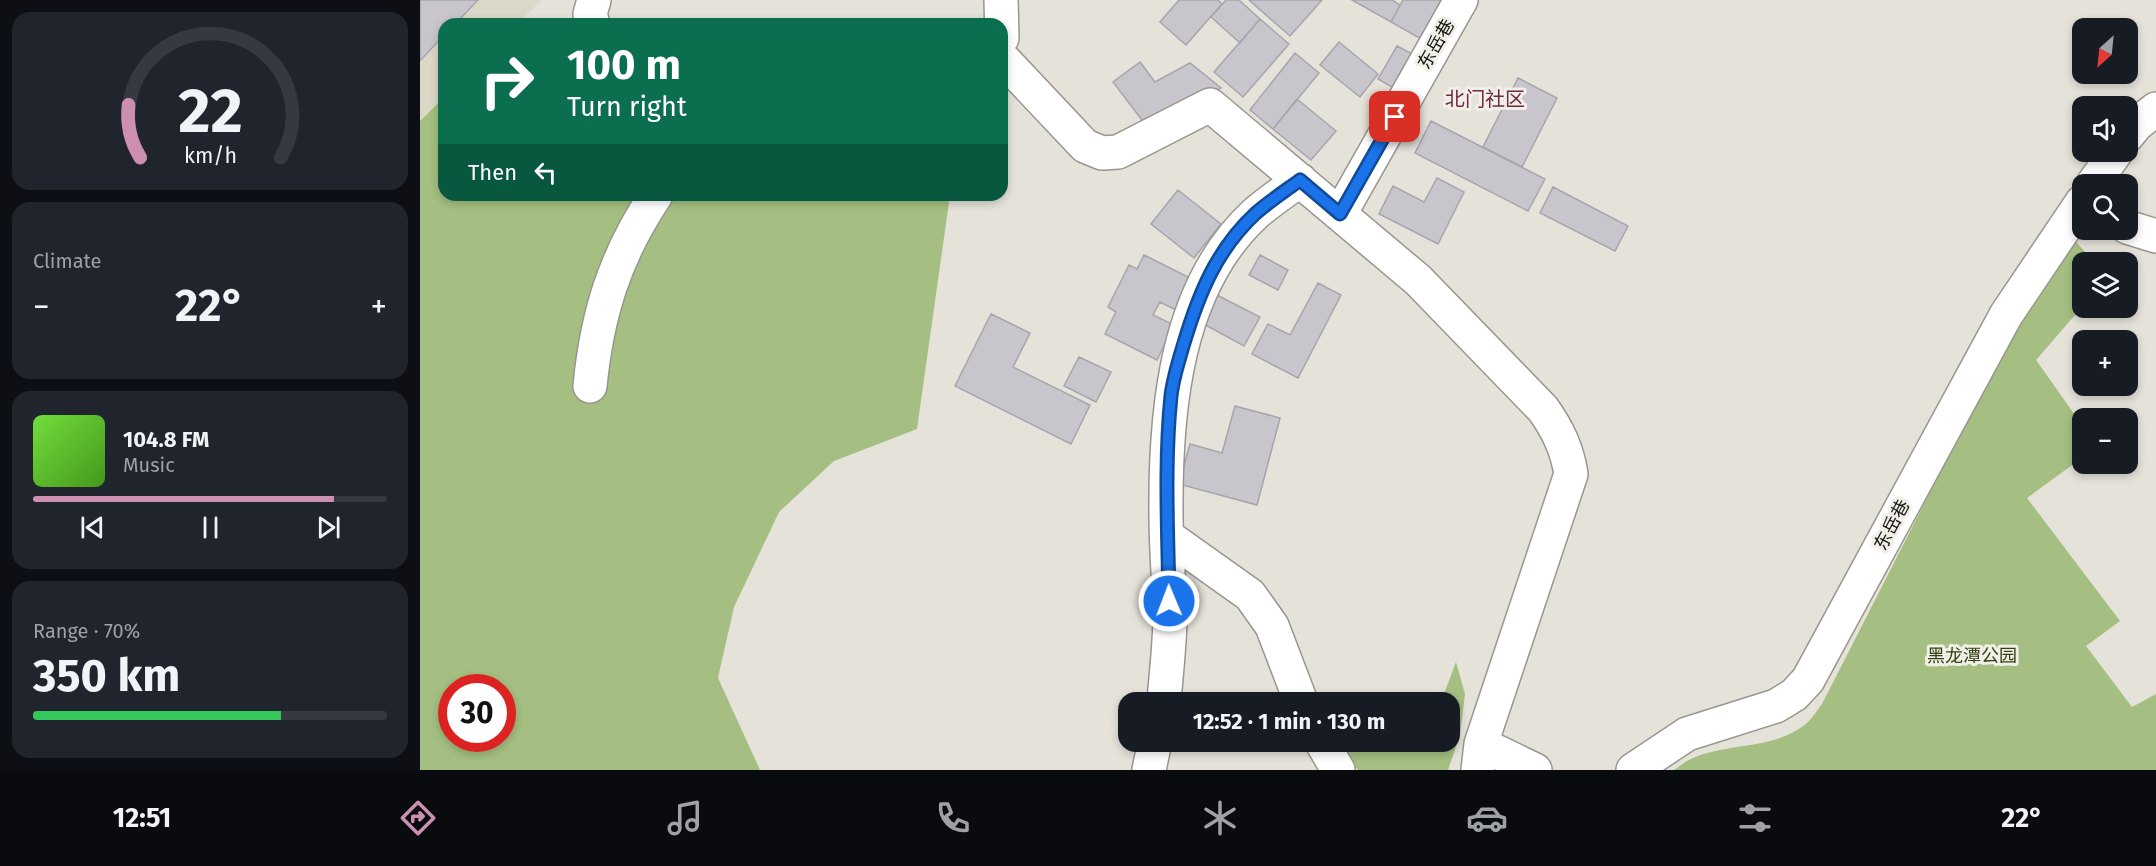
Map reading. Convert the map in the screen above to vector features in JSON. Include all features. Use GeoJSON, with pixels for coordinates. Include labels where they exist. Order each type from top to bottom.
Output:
{"type":"FeatureCollection","features":[{"type":"Feature","properties":{"kind":"street"},"geometry":{"type":"LineString","coordinates":[[591,18],[590,14],[594,0]]}},
{"type":"Feature","properties":{"kind":"street"},"geometry":{"type":"LineString","coordinates":[[1001,0],[1001,18]]}},
{"type":"Feature","properties":{"kind":"street","name":"东岳巷"},"geometry":{"type":"LineString","coordinates":[[1340,214],[1461,0]]}},
{"type":"Feature","properties":{"kind":"street"},"geometry":{"type":"LineString","coordinates":[[1008,64],[1085,146],[1102,153],[1118,152],[1210,105],[1418,280],[1543,409],[1554,425],[1568,458],[1571,474],[1480,757],[1535,770]]}},
{"type":"Feature","properties":{"kind":"street"},"geometry":{"type":"LineString","coordinates":[[2138,123],[2156,109]]}},
{"type":"Feature","properties":{"kind":"street"},"geometry":{"type":"LineString","coordinates":[[1165,692],[1170,619],[1166,514],[1171,395],[1179,360],[1196,301],[1212,270],[1236,235],[1255,214],[1300,180]]}},
{"type":"Feature","properties":{"kind":"street"},"geometry":{"type":"LineString","coordinates":[[590,386],[593,351],[610,282],[640,218],[652,201]]}},
{"type":"Feature","properties":{"kind":"street","name":"东岳巷"},"geometry":{"type":"LineString","coordinates":[[1634,770],[1687,735],[1776,706],[1794,695],[1808,680],[2006,315],[2072,217]]}},
{"type":"Feature","properties":{"kind":"street"},"geometry":{"type":"LineString","coordinates":[[2138,230],[2156,236]]}},
{"type":"Feature","properties":{"kind":"street"},"geometry":{"type":"LineString","coordinates":[[1167,536],[1250,595],[1272,626],[1297,692]]}},
{"type":"Feature","properties":{"kind":"street"},"geometry":{"type":"LineString","coordinates":[[1149,770],[1153,752]]}},
{"type":"Feature","properties":{"kind":"street"},"geometry":{"type":"LineString","coordinates":[[1327,752],[1338,770]]}},
{"type":"Feature","properties":{"kind":"shaded area"},"geometry":{"type":"Polygon","coordinates":[[[420,0],[542,0],[523,18],[438,18],[438,103],[420,120],[420,0]]]}},
{"type":"Feature","properties":{"kind":"green space"},"geometry":{"type":"Polygon","coordinates":[[[438,103],[438,201],[949,201],[917,429],[834,461],[779,512],[734,607],[718,678],[760,770],[420,770],[420,121],[438,103]]]}},
{"type":"Feature","properties":{"kind":"green space","name":"黑龙潭公园"},"geometry":{"type":"Polygon","coordinates":[[[2071,236],[2072,240],[2085,252],[2072,252],[2072,318],[2036,360],[2072,411],[2072,465],[2027,498],[2120,621],[2086,646],[2132,707],[2156,694],[2156,770],[1674,770],[1687,761],[1704,754],[1780,738],[1808,722],[1822,704],[2025,306],[2071,236]]]}},
{"type":"Feature","properties":{"kind":"green space"},"geometry":{"type":"Polygon","coordinates":[[[1456,662],[1465,694],[1460,735],[1460,692],[1445,692],[1456,662]]]}},
{"type":"Feature","properties":{"kind":"green space"},"geometry":{"type":"Polygon","coordinates":[[[1344,752],[1454,752],[1448,770],[1358,770],[1344,752]]]}},
{"type":"Feature","properties":{"kind":"building"},"geometry":{"type":"Polygon","coordinates":[[[420,0],[478,0],[461,18],[438,18],[438,42],[420,61],[420,0]]]}},
{"type":"Feature","properties":{"kind":"building"},"geometry":{"type":"Polygon","coordinates":[[[1179,0],[1218,0],[1222,4],[1186,45],[1160,22],[1179,0]]]}},
{"type":"Feature","properties":{"kind":"building"},"geometry":{"type":"Polygon","coordinates":[[[1226,0],[1239,0],[1260,19],[1240,43],[1211,17],[1226,0]]]}},
{"type":"Feature","properties":{"kind":"building"},"geometry":{"type":"Polygon","coordinates":[[[1249,0],[1322,0],[1290,36],[1249,0]]]}},
{"type":"Feature","properties":{"kind":"building"},"geometry":{"type":"Polygon","coordinates":[[[1352,0],[1392,0],[1400,5],[1391,22],[1352,0]]]}},
{"type":"Feature","properties":{"kind":"building"},"geometry":{"type":"Polygon","coordinates":[[[1403,0],[1446,0],[1423,40],[1391,22],[1403,0]]]}},
{"type":"Feature","properties":{"kind":"building"},"geometry":{"type":"Polygon","coordinates":[[[1260,19],[1289,44],[1243,97],[1214,72],[1260,19]]]}},
{"type":"Feature","properties":{"kind":"building"},"geometry":{"type":"Polygon","coordinates":[[[1339,42],[1378,74],[1360,97],[1320,65],[1339,42]]]}},
{"type":"Feature","properties":{"kind":"building"},"geometry":{"type":"Polygon","coordinates":[[[1397,46],[1416,56],[1397,90],[1378,79],[1397,46]]]}},
{"type":"Feature","properties":{"kind":"building"},"geometry":{"type":"Polygon","coordinates":[[[1295,53],[1319,73],[1273,129],[1250,110],[1295,53]]]}},
{"type":"Feature","properties":{"kind":"building"},"geometry":{"type":"Polygon","coordinates":[[[1140,62],[1155,82],[1190,63],[1221,88],[1148,128],[1113,82],[1140,62]]]}},
{"type":"Feature","properties":{"kind":"building"},"geometry":{"type":"Polygon","coordinates":[[[1518,78],[1557,98],[1522,167],[1483,147],[1518,78]]]}},
{"type":"Feature","properties":{"kind":"building"},"geometry":{"type":"Polygon","coordinates":[[[1297,99],[1336,131],[1311,160],[1273,129],[1297,99]]]}},
{"type":"Feature","properties":{"kind":"building"},"geometry":{"type":"Polygon","coordinates":[[[1431,121],[1545,179],[1528,211],[1415,153],[1431,121]]]}},
{"type":"Feature","properties":{"kind":"building"},"geometry":{"type":"Polygon","coordinates":[[[1437,178],[1464,192],[1438,244],[1379,214],[1393,186],[1424,202],[1437,178]]]}},
{"type":"Feature","properties":{"kind":"building"},"geometry":{"type":"Polygon","coordinates":[[[1553,187],[1628,226],[1615,251],[1540,213],[1553,187]]]}},
{"type":"Feature","properties":{"kind":"building"},"geometry":{"type":"Polygon","coordinates":[[[1178,190],[1221,224],[1194,258],[1151,224],[1178,190]]]}},
{"type":"Feature","properties":{"kind":"building"},"geometry":{"type":"Polygon","coordinates":[[[1144,255],[1196,281],[1180,312],[1160,302],[1153,315],[1174,325],[1157,360],[1105,334],[1116,312],[1108,307],[1129,265],[1137,269],[1144,255]]]}},
{"type":"Feature","properties":{"kind":"building"},"geometry":{"type":"Polygon","coordinates":[[[1260,255],[1288,270],[1278,290],[1249,275],[1260,255]]]}},
{"type":"Feature","properties":{"kind":"building"},"geometry":{"type":"Polygon","coordinates":[[[1318,283],[1341,295],[1298,378],[1252,354],[1268,324],[1290,335],[1318,283]]]}},
{"type":"Feature","properties":{"kind":"building"},"geometry":{"type":"Polygon","coordinates":[[[1213,293],[1260,317],[1244,346],[1198,321],[1213,293]]]}},
{"type":"Feature","properties":{"kind":"building"},"geometry":{"type":"Polygon","coordinates":[[[991,314],[1030,333],[1013,367],[1090,405],[1071,444],[955,386],[991,314]]]}},
{"type":"Feature","properties":{"kind":"building"},"geometry":{"type":"Polygon","coordinates":[[[1079,357],[1111,372],[1096,402],[1064,386],[1079,357]]]}},
{"type":"Feature","properties":{"kind":"building"},"geometry":{"type":"Polygon","coordinates":[[[1235,406],[1280,418],[1257,505],[1179,484],[1190,444],[1222,453],[1235,406]]]}},
{"type":"Feature","properties":{"kind":"district","name":"北门社区"},"geometry":{"type":"Point","coordinates":[1485,99]}},
{"type":"Feature","properties":{"kind":"route"},"geometry":{"type":"LineString","coordinates":[[1169,601],[1166,514],[1171,395],[1196,301],[1207,277],[1236,235],[1255,214],[1300,180],[1340,214],[1395,117]]}}]}
